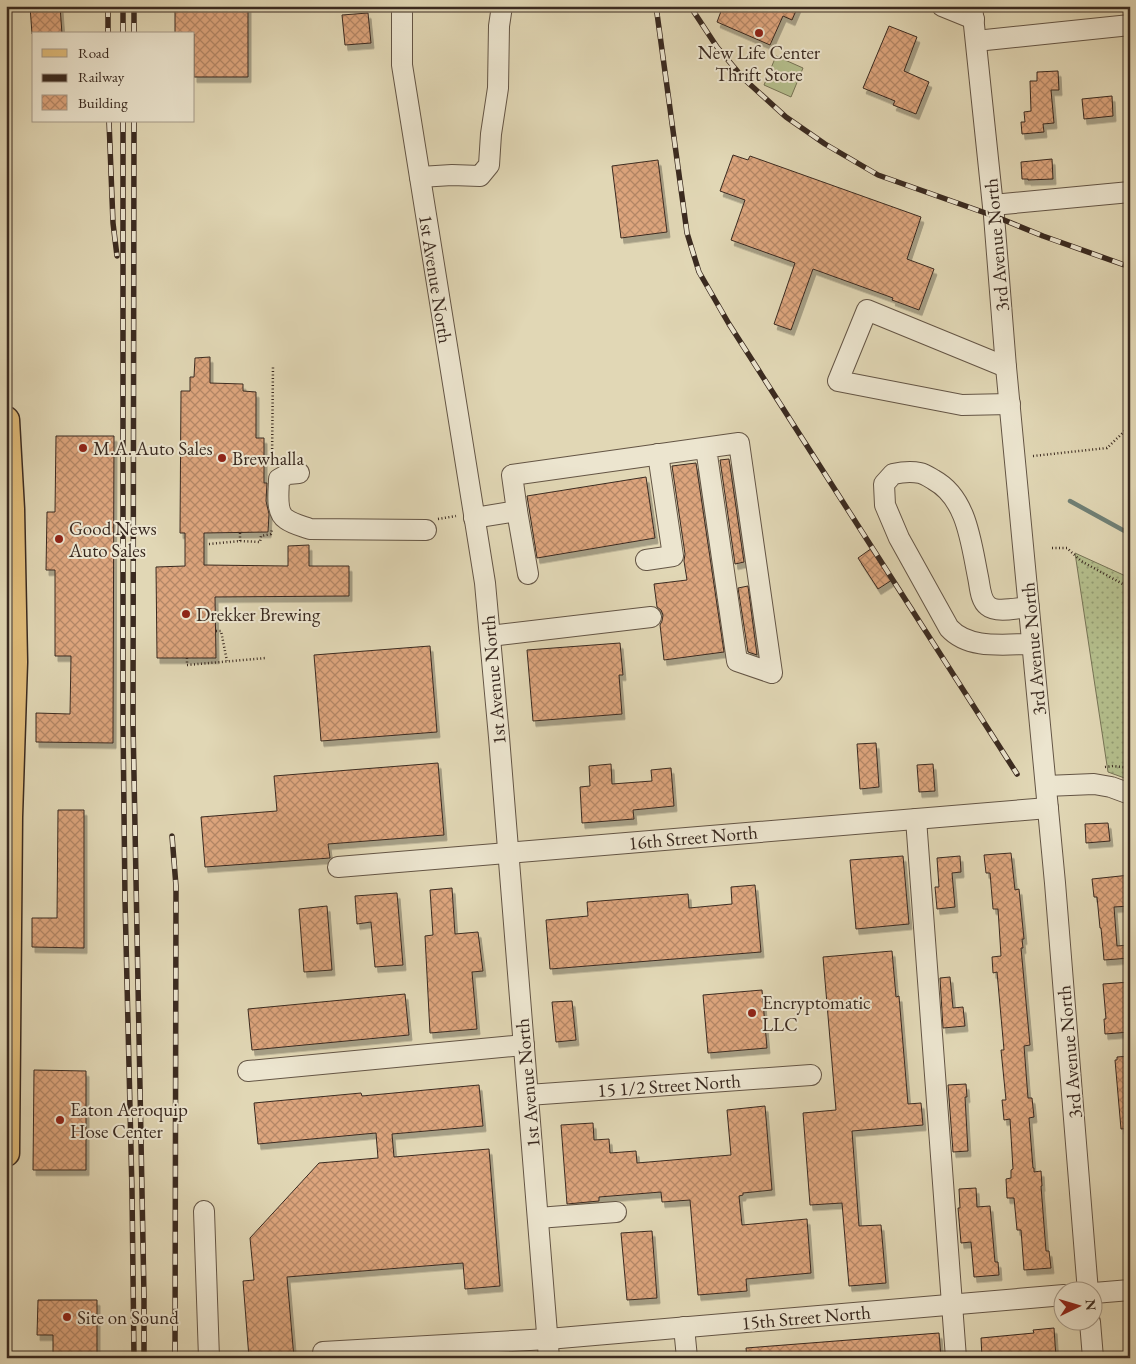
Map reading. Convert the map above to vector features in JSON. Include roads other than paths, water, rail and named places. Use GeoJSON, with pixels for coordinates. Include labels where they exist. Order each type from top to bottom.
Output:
{"type":"FeatureCollection","features":[{"type":"Feature","properties":{"kind":"main road"},"geometry":{"type":"LineString","coordinates":[[6,1153],[7,817],[11,509],[7,434]]}},
{"type":"Feature","properties":{"kind":"street","name":"1st Avenue North"},"geometry":{"type":"LineString","coordinates":[[402,6],[402,66],[420,177],[465,517],[485,583],[548,1348]]}},
{"type":"Feature","properties":{"kind":"street"},"geometry":{"type":"LineString","coordinates":[[420,177],[480,176],[488,165],[490,134],[498,88],[499,26],[502,6]]}},
{"type":"Feature","properties":{"kind":"street"},"geometry":{"type":"LineString","coordinates":[[942,6],[973,13]]}},
{"type":"Feature","properties":{"kind":"street","name":"3rd Avenue North"},"geometry":{"type":"LineString","coordinates":[[973,13],[993,205],[1006,367],[1048,808],[1087,1282]]}},
{"type":"Feature","properties":{"kind":"street"},"geometry":{"type":"LineString","coordinates":[[976,41],[1130,25]]}},
{"type":"Feature","properties":{"kind":"street"},"geometry":{"type":"LineString","coordinates":[[993,205],[1130,192]]}},
{"type":"Feature","properties":{"kind":"street"},"geometry":{"type":"LineString","coordinates":[[1006,367],[867,310],[838,381],[962,406],[1010,404]]}},
{"type":"Feature","properties":{"kind":"street"},"geometry":{"type":"LineString","coordinates":[[528,574],[512,475],[739,443],[772,673],[737,660],[706,448]]}},
{"type":"Feature","properties":{"kind":"street"},"geometry":{"type":"LineString","coordinates":[[646,560],[673,556],[658,454]]}},
{"type":"Feature","properties":{"kind":"street"},"geometry":{"type":"LineString","coordinates":[[1029,607],[994,609],[987,605],[981,595],[968,530],[952,494],[938,482],[921,473],[893,474],[884,484],[884,505],[899,538],[949,628],[956,635],[974,643],[1032,644]]}},
{"type":"Feature","properties":{"kind":"street"},"geometry":{"type":"LineString","coordinates":[[292,474],[279,479],[279,509],[285,518],[310,529],[431,524]]}},
{"type":"Feature","properties":{"kind":"street"},"geometry":{"type":"LineString","coordinates":[[465,517],[517,511]]}},
{"type":"Feature","properties":{"kind":"street"},"geometry":{"type":"LineString","coordinates":[[725,574],[757,569]]}},
{"type":"Feature","properties":{"kind":"street"},"geometry":{"type":"LineString","coordinates":[[490,636],[651,617]]}},
{"type":"Feature","properties":{"kind":"street"},"geometry":{"type":"LineString","coordinates":[[1046,786],[1094,784],[1111,787],[1130,794]]}},
{"type":"Feature","properties":{"kind":"street","name":"16th Street North"},"geometry":{"type":"LineString","coordinates":[[338,867],[1048,808]]}},
{"type":"Feature","properties":{"kind":"street"},"geometry":{"type":"LineString","coordinates":[[916,819],[956,1358]]}},
{"type":"Feature","properties":{"kind":"street"},"geometry":{"type":"LineString","coordinates":[[248,1071],[524,1045]]}},
{"type":"Feature","properties":{"kind":"street","name":"15 1/2 Street North"},"geometry":{"type":"LineString","coordinates":[[528,1095],[810,1075]]}},
{"type":"Feature","properties":{"kind":"street"},"geometry":{"type":"LineString","coordinates":[[204,1211],[209,1358]]}},
{"type":"Feature","properties":{"kind":"street"},"geometry":{"type":"LineString","coordinates":[[538,1218],[616,1212]]}},
{"type":"Feature","properties":{"kind":"street"},"geometry":{"type":"LineString","coordinates":[[1104,1292],[1130,1290]]}},
{"type":"Feature","properties":{"kind":"street","name":"15th Street North"},"geometry":{"type":"LineString","coordinates":[[323,1352],[548,1348],[684,1326],[1054,1297]]}},
{"type":"Feature","properties":{"kind":"street"},"geometry":{"type":"LineString","coordinates":[[684,1326],[687,1358]]}},
{"type":"Feature","properties":{"kind":"street"},"geometry":{"type":"LineString","coordinates":[[1091,1332],[1093,1358]]}},
{"type":"Feature","properties":{"kind":"waterway"},"geometry":{"type":"LineString","coordinates":[[1070,501],[1130,534]]}},
{"type":"Feature","properties":{"kind":"railway"},"geometry":{"type":"LineString","coordinates":[[108,6],[108,32]]}},
{"type":"Feature","properties":{"kind":"railway"},"geometry":{"type":"LineString","coordinates":[[123,6],[123,32]]}},
{"type":"Feature","properties":{"kind":"railway"},"geometry":{"type":"LineString","coordinates":[[134,6],[134,32]]}},
{"type":"Feature","properties":{"kind":"railway"},"geometry":{"type":"LineString","coordinates":[[656,6],[687,233],[699,272],[729,324],[1017,774]]}},
{"type":"Feature","properties":{"kind":"railway"},"geometry":{"type":"LineString","coordinates":[[690,6],[717,47],[744,79],[786,117],[825,144],[878,175],[1130,267]]}},
{"type":"Feature","properties":{"kind":"railway"},"geometry":{"type":"LineString","coordinates":[[109,122],[113,223],[117,256]]}},
{"type":"Feature","properties":{"kind":"railway"},"geometry":{"type":"LineString","coordinates":[[123,122],[123,723],[134,1358]]}},
{"type":"Feature","properties":{"kind":"railway"},"geometry":{"type":"LineString","coordinates":[[134,122],[133,723],[144,1358]]}},
{"type":"Feature","properties":{"kind":"railway"},"geometry":{"type":"LineString","coordinates":[[172,836],[176,886],[175,1358]]}},
{"type":"Feature","properties":{"kind":"place","name":"New Life Center Thrift Store"},"geometry":{"type":"Point","coordinates":[759,33]}},
{"type":"Feature","properties":{"kind":"place","name":"M.A. Auto Sales"},"geometry":{"type":"Point","coordinates":[83,448]}},
{"type":"Feature","properties":{"kind":"place","name":"Brewhalla"},"geometry":{"type":"Point","coordinates":[222,458]}},
{"type":"Feature","properties":{"kind":"place","name":"Good News Auto Sales"},"geometry":{"type":"Point","coordinates":[59,539]}},
{"type":"Feature","properties":{"kind":"place","name":"Drekker Brewing"},"geometry":{"type":"Point","coordinates":[186,614]}},
{"type":"Feature","properties":{"kind":"place","name":"Encryptomatic LLC"},"geometry":{"type":"Point","coordinates":[752,1013]}},
{"type":"Feature","properties":{"kind":"place","name":"Eaton Aeroquip Hose Center"},"geometry":{"type":"Point","coordinates":[60,1120]}},
{"type":"Feature","properties":{"kind":"place","name":"Site on Sound"},"geometry":{"type":"Point","coordinates":[67,1317]}}]}
